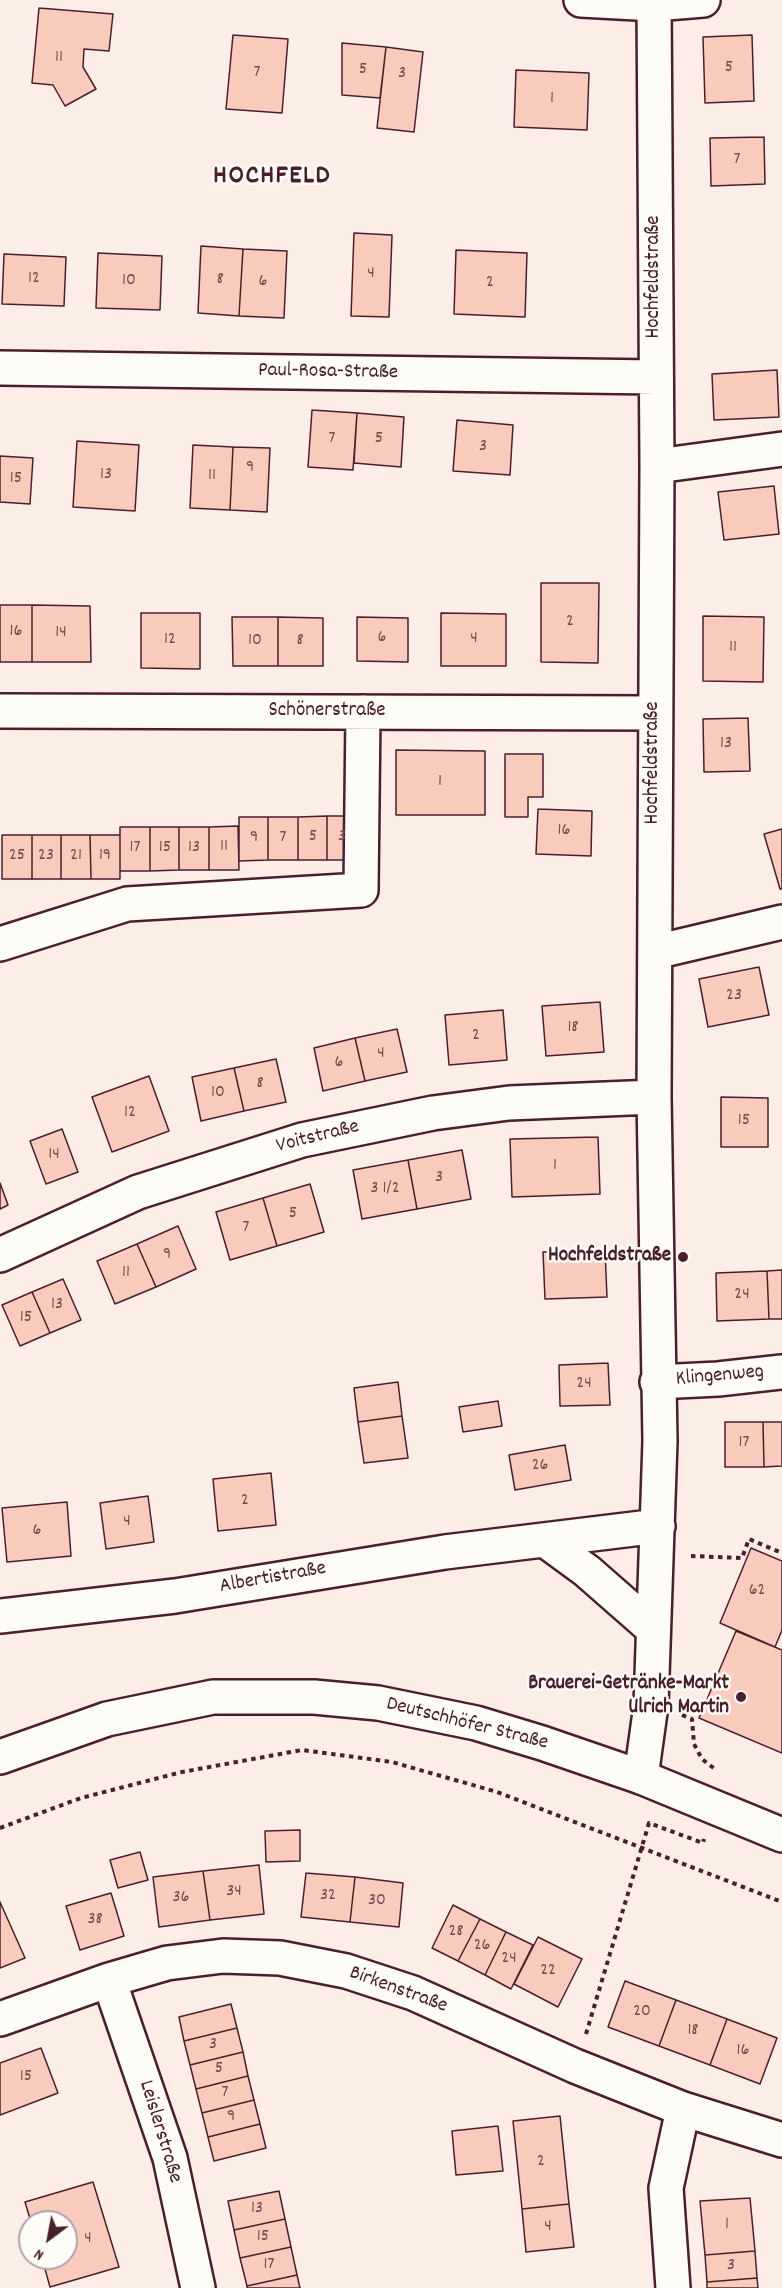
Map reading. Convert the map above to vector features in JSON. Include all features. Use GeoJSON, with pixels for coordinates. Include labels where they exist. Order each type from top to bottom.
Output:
{"type":"FeatureCollection","features":[{"type":"Feature","properties":{"kind":"street"},"geometry":{"type":"LineString","coordinates":[[581,0],[654,2],[703,0]]}},
{"type":"Feature","properties":{"kind":"street","name":"Hochfeldstraße"},"geometry":{"type":"LineString","coordinates":[[641,1777],[651,1705],[660,1441],[657,1382],[654,1097],[654,713],[657,466],[654,2]]}},
{"type":"Feature","properties":{"kind":"street","name":"Paul-Rosa-Straße"},"geometry":{"type":"LineString","coordinates":[[0,368],[656,377]]}},
{"type":"Feature","properties":{"kind":"street"},"geometry":{"type":"LineString","coordinates":[[657,466],[782,449]]}},
{"type":"Feature","properties":{"kind":"street","name":"Schönerstraße"},"geometry":{"type":"LineString","coordinates":[[0,711],[654,713]]}},
{"type":"Feature","properties":{"kind":"street"},"geometry":{"type":"LineString","coordinates":[[0,944],[127,904],[361,890],[363,712]]}},
{"type":"Feature","properties":{"kind":"street"},"geometry":{"type":"LineString","coordinates":[[655,952],[782,922]]}},
{"type":"Feature","properties":{"kind":"street","name":"Voitstraße"},"geometry":{"type":"LineString","coordinates":[[0,1255],[138,1192],[302,1140],[433,1113],[509,1103],[654,1097]]}},
{"type":"Feature","properties":{"kind":"street","name":"Klingenweg"},"geometry":{"type":"LineString","coordinates":[[657,1382],[718,1379],[782,1372]]}},
{"type":"Feature","properties":{"kind":"street"},"geometry":{"type":"LineString","coordinates":[[546,1541],[587,1571],[652,1628]]}},
{"type":"Feature","properties":{"kind":"street","name":"Albertistraße"},"geometry":{"type":"LineString","coordinates":[[0,1617],[175,1596],[445,1552],[546,1541],[657,1541]]}},
{"type":"Feature","properties":{"kind":"street","name":"Deutschhöfer Straße"},"geometry":{"type":"LineString","coordinates":[[0,1757],[107,1719],[166,1704],[213,1697],[261,1695],[378,1703],[418,1710],[542,1743],[641,1777],[782,1835]]}},
{"type":"Feature","properties":{"kind":"street","name":"Birkenstraße"},"geometry":{"type":"LineString","coordinates":[[0,2019],[109,1980],[167,1963],[223,1956],[280,1958],[335,1969],[413,1993],[576,2067],[683,2109],[782,2140]]}},
{"type":"Feature","properties":{"kind":"street","name":"Leislerstraße"},"geometry":{"type":"LineString","coordinates":[[109,1980],[170,2158],[198,2288]]}},
{"type":"Feature","properties":{"kind":"street"},"geometry":{"type":"LineString","coordinates":[[673,2288],[666,2188],[683,2109]]}},
{"type":"Feature","properties":{"kind":"path"},"geometry":{"type":"LineString","coordinates":[[657,1541],[742,1558],[749,1539],[782,1553]]}},
{"type":"Feature","properties":{"kind":"path"},"geometry":{"type":"LineString","coordinates":[[576,2067],[648,1823],[703,1843],[726,1778],[702,1759],[694,1744],[692,1719],[651,1705]]}},
{"type":"Feature","properties":{"kind":"path"},"geometry":{"type":"LineString","coordinates":[[0,1828],[81,1798],[182,1772],[302,1750],[392,1762],[497,1792],[782,1902]]}},
{"type":"Feature","properties":{"kind":"building"},"geometry":{"type":"Polygon","coordinates":[[[39,8],[113,14],[109,51],[84,49],[83,67],[96,89],[65,106],[53,85],[32,83],[39,8]]]}},
{"type":"Feature","properties":{"kind":"building"},"geometry":{"type":"Polygon","coordinates":[[[233,35],[288,39],[282,113],[226,109],[233,35]]]}},
{"type":"Feature","properties":{"kind":"building"},"geometry":{"type":"Polygon","coordinates":[[[752,35],[754,101],[705,103],[703,37],[752,35]]]}},
{"type":"Feature","properties":{"kind":"building"},"geometry":{"type":"Polygon","coordinates":[[[342,43],[386,47],[380,98],[342,95],[342,43]]]}},
{"type":"Feature","properties":{"kind":"building"},"geometry":{"type":"Polygon","coordinates":[[[386,47],[423,52],[414,132],[377,128],[386,47]]]}},
{"type":"Feature","properties":{"kind":"building"},"geometry":{"type":"Polygon","coordinates":[[[516,70],[589,73],[587,130],[514,127],[516,70]]]}},
{"type":"Feature","properties":{"kind":"building"},"geometry":{"type":"Polygon","coordinates":[[[764,137],[765,184],[711,186],[710,138],[764,137]]]}},
{"type":"Feature","properties":{"kind":"building"},"geometry":{"type":"Polygon","coordinates":[[[354,233],[392,235],[389,317],[351,316],[354,233]]]}},
{"type":"Feature","properties":{"kind":"building"},"geometry":{"type":"Polygon","coordinates":[[[201,246],[243,249],[239,316],[198,313],[201,246]]]}},
{"type":"Feature","properties":{"kind":"building"},"geometry":{"type":"Polygon","coordinates":[[[243,249],[287,251],[284,318],[239,316],[243,249]]]}},
{"type":"Feature","properties":{"kind":"building"},"geometry":{"type":"Polygon","coordinates":[[[456,250],[527,253],[525,317],[454,314],[456,250]]]}},
{"type":"Feature","properties":{"kind":"building"},"geometry":{"type":"Polygon","coordinates":[[[98,253],[162,256],[160,310],[96,308],[98,253]]]}},
{"type":"Feature","properties":{"kind":"building"},"geometry":{"type":"Polygon","coordinates":[[[4,254],[66,257],[64,306],[2,304],[4,254]]]}},
{"type":"Feature","properties":{"kind":"building"},"geometry":{"type":"Polygon","coordinates":[[[777,370],[779,417],[714,420],[712,374],[777,370]]]}},
{"type":"Feature","properties":{"kind":"building"},"geometry":{"type":"Polygon","coordinates":[[[312,410],[357,413],[353,470],[308,467],[312,410]]]}},
{"type":"Feature","properties":{"kind":"building"},"geometry":{"type":"Polygon","coordinates":[[[357,413],[404,417],[401,467],[354,463],[357,413]]]}},
{"type":"Feature","properties":{"kind":"building"},"geometry":{"type":"Polygon","coordinates":[[[457,420],[513,425],[510,475],[453,471],[457,420]]]}},
{"type":"Feature","properties":{"kind":"building"},"geometry":{"type":"Polygon","coordinates":[[[77,441],[139,445],[135,511],[73,507],[77,441]]]}},
{"type":"Feature","properties":{"kind":"building"},"geometry":{"type":"Polygon","coordinates":[[[193,445],[233,447],[230,510],[190,508],[193,445]]]}},
{"type":"Feature","properties":{"kind":"building"},"geometry":{"type":"Polygon","coordinates":[[[233,447],[270,448],[267,512],[230,510],[233,447]]]}},
{"type":"Feature","properties":{"kind":"building"},"geometry":{"type":"Polygon","coordinates":[[[0,456],[33,458],[30,504],[0,502],[0,456]]]}},
{"type":"Feature","properties":{"kind":"building"},"geometry":{"type":"Polygon","coordinates":[[[774,486],[779,534],[724,540],[718,492],[774,486]]]}},
{"type":"Feature","properties":{"kind":"building"},"geometry":{"type":"Polygon","coordinates":[[[541,583],[599,583],[598,663],[541,662],[541,583]]]}},
{"type":"Feature","properties":{"kind":"building"},"geometry":{"type":"Polygon","coordinates":[[[0,605],[32,605],[32,662],[0,662],[0,605]]]}},
{"type":"Feature","properties":{"kind":"building"},"geometry":{"type":"Polygon","coordinates":[[[32,605],[90,606],[91,662],[32,662],[32,605]]]}},
{"type":"Feature","properties":{"kind":"building"},"geometry":{"type":"Polygon","coordinates":[[[141,613],[200,613],[200,669],[141,668],[141,613]]]}},
{"type":"Feature","properties":{"kind":"building"},"geometry":{"type":"Polygon","coordinates":[[[441,613],[506,614],[506,666],[441,666],[441,613]]]}},
{"type":"Feature","properties":{"kind":"building"},"geometry":{"type":"Polygon","coordinates":[[[703,616],[764,617],[763,682],[703,681],[703,616]]]}},
{"type":"Feature","properties":{"kind":"building"},"geometry":{"type":"Polygon","coordinates":[[[232,617],[278,617],[278,666],[233,666],[232,617]]]}},
{"type":"Feature","properties":{"kind":"building"},"geometry":{"type":"Polygon","coordinates":[[[278,617],[323,618],[323,666],[278,666],[278,617]]]}},
{"type":"Feature","properties":{"kind":"building"},"geometry":{"type":"Polygon","coordinates":[[[357,617],[408,618],[408,662],[357,661],[357,617]]]}},
{"type":"Feature","properties":{"kind":"building"},"geometry":{"type":"Polygon","coordinates":[[[748,718],[750,771],[704,772],[703,719],[748,718]]]}},
{"type":"Feature","properties":{"kind":"building"},"geometry":{"type":"Polygon","coordinates":[[[396,750],[485,751],[485,815],[396,815],[396,750]]]}},
{"type":"Feature","properties":{"kind":"building"},"geometry":{"type":"Polygon","coordinates":[[[505,754],[543,754],[543,797],[528,797],[528,817],[505,817],[505,754]]]}},
{"type":"Feature","properties":{"kind":"building"},"geometry":{"type":"Polygon","coordinates":[[[538,809],[592,811],[591,856],[536,854],[538,809]]]}},
{"type":"Feature","properties":{"kind":"building"},"geometry":{"type":"Polygon","coordinates":[[[327,816],[357,816],[357,860],[327,860],[327,816]]]}},
{"type":"Feature","properties":{"kind":"building"},"geometry":{"type":"Polygon","coordinates":[[[327,816],[327,860],[298,860],[298,817],[327,816]]]}},
{"type":"Feature","properties":{"kind":"building"},"geometry":{"type":"Polygon","coordinates":[[[239,817],[268,817],[268,860],[239,861],[239,817]]]}},
{"type":"Feature","properties":{"kind":"building"},"geometry":{"type":"Polygon","coordinates":[[[268,817],[298,817],[298,860],[268,860],[268,817]]]}},
{"type":"Feature","properties":{"kind":"building"},"geometry":{"type":"Polygon","coordinates":[[[238,826],[239,870],[209,870],[209,827],[238,826]]]}},
{"type":"Feature","properties":{"kind":"building"},"geometry":{"type":"Polygon","coordinates":[[[120,827],[150,827],[150,871],[120,871],[120,827]]]}},
{"type":"Feature","properties":{"kind":"building"},"geometry":{"type":"Polygon","coordinates":[[[150,827],[179,827],[179,870],[150,871],[150,827]]]}},
{"type":"Feature","properties":{"kind":"building"},"geometry":{"type":"Polygon","coordinates":[[[179,827],[209,827],[209,870],[179,870],[179,827]]]}},
{"type":"Feature","properties":{"kind":"building"},"geometry":{"type":"Polygon","coordinates":[[[782,829],[782,889],[780,889],[764,834],[782,829]]]}},
{"type":"Feature","properties":{"kind":"building"},"geometry":{"type":"Polygon","coordinates":[[[2,835],[32,835],[32,879],[2,879],[2,835]]]}},
{"type":"Feature","properties":{"kind":"building"},"geometry":{"type":"Polygon","coordinates":[[[32,835],[61,835],[61,879],[32,879],[32,835]]]}},
{"type":"Feature","properties":{"kind":"building"},"geometry":{"type":"Polygon","coordinates":[[[61,835],[90,835],[91,879],[61,879],[61,835]]]}},
{"type":"Feature","properties":{"kind":"building"},"geometry":{"type":"Polygon","coordinates":[[[90,835],[120,835],[120,879],[91,879],[90,835]]]}},
{"type":"Feature","properties":{"kind":"building"},"geometry":{"type":"Polygon","coordinates":[[[759,967],[769,1015],[708,1027],[699,979],[759,967]]]}},
{"type":"Feature","properties":{"kind":"building"},"geometry":{"type":"Polygon","coordinates":[[[600,1002],[604,1052],[546,1056],[542,1006],[600,1002]]]}},
{"type":"Feature","properties":{"kind":"building"},"geometry":{"type":"Polygon","coordinates":[[[503,1010],[507,1060],[449,1065],[445,1015],[503,1010]]]}},
{"type":"Feature","properties":{"kind":"building"},"geometry":{"type":"Polygon","coordinates":[[[397,1029],[407,1072],[365,1081],[355,1038],[397,1029]]]}},
{"type":"Feature","properties":{"kind":"building"},"geometry":{"type":"Polygon","coordinates":[[[355,1038],[365,1081],[323,1091],[314,1048],[355,1038]]]}},
{"type":"Feature","properties":{"kind":"building"},"geometry":{"type":"Polygon","coordinates":[[[276,1059],[286,1102],[244,1111],[234,1068],[276,1059]]]}},
{"type":"Feature","properties":{"kind":"building"},"geometry":{"type":"Polygon","coordinates":[[[234,1068],[244,1111],[201,1121],[192,1077],[234,1068]]]}},
{"type":"Feature","properties":{"kind":"building"},"geometry":{"type":"Polygon","coordinates":[[[149,1076],[169,1131],[112,1152],[92,1097],[149,1076]]]}},
{"type":"Feature","properties":{"kind":"building"},"geometry":{"type":"Polygon","coordinates":[[[721,1097],[768,1098],[768,1147],[721,1147],[721,1097]]]}},
{"type":"Feature","properties":{"kind":"building"},"geometry":{"type":"Polygon","coordinates":[[[62,1129],[78,1172],[46,1184],[30,1141],[62,1129]]]}},
{"type":"Feature","properties":{"kind":"building"},"geometry":{"type":"Polygon","coordinates":[[[598,1137],[600,1194],[512,1197],[510,1139],[598,1137]]]}},
{"type":"Feature","properties":{"kind":"building"},"geometry":{"type":"Polygon","coordinates":[[[462,1150],[471,1199],[417,1209],[408,1160],[462,1150]]]}},
{"type":"Feature","properties":{"kind":"building"},"geometry":{"type":"Polygon","coordinates":[[[408,1160],[417,1209],[362,1219],[353,1170],[408,1160]]]}},
{"type":"Feature","properties":{"kind":"building"},"geometry":{"type":"Polygon","coordinates":[[[0,1183],[8,1205],[0,1209],[0,1183]]]}},
{"type":"Feature","properties":{"kind":"building"},"geometry":{"type":"Polygon","coordinates":[[[310,1184],[324,1232],[277,1246],[263,1198],[310,1184]]]}},
{"type":"Feature","properties":{"kind":"building"},"geometry":{"type":"Polygon","coordinates":[[[263,1198],[277,1246],[230,1260],[216,1212],[263,1198]]]}},
{"type":"Feature","properties":{"kind":"building"},"geometry":{"type":"Polygon","coordinates":[[[178,1226],[196,1269],[156,1287],[137,1244],[178,1226]]]}},
{"type":"Feature","properties":{"kind":"building"},"geometry":{"type":"Polygon","coordinates":[[[137,1244],[156,1287],[115,1304],[97,1261],[137,1244]]]}},
{"type":"Feature","properties":{"kind":"building"},"geometry":{"type":"Polygon","coordinates":[[[605,1250],[607,1297],[545,1299],[543,1252],[605,1250]]]}},
{"type":"Feature","properties":{"kind":"building"},"geometry":{"type":"Polygon","coordinates":[[[782,1270],[782,1319],[769,1319],[767,1271],[782,1270]]]}},
{"type":"Feature","properties":{"kind":"building"},"geometry":{"type":"Polygon","coordinates":[[[767,1271],[769,1319],[717,1321],[716,1273],[767,1271]]]}},
{"type":"Feature","properties":{"kind":"building"},"geometry":{"type":"Polygon","coordinates":[[[63,1279],[81,1320],[50,1333],[32,1292],[63,1279]]]}},
{"type":"Feature","properties":{"kind":"building"},"geometry":{"type":"Polygon","coordinates":[[[32,1292],[50,1333],[20,1346],[2,1305],[32,1292]]]}},
{"type":"Feature","properties":{"kind":"building"},"geometry":{"type":"Polygon","coordinates":[[[608,1363],[610,1405],[560,1406],[559,1365],[608,1363]]]}},
{"type":"Feature","properties":{"kind":"building"},"geometry":{"type":"Polygon","coordinates":[[[398,1382],[402,1416],[358,1422],[354,1388],[398,1382]]]}},
{"type":"Feature","properties":{"kind":"building"},"geometry":{"type":"Polygon","coordinates":[[[498,1401],[502,1426],[463,1432],[459,1407],[498,1401]]]}},
{"type":"Feature","properties":{"kind":"building"},"geometry":{"type":"Polygon","coordinates":[[[402,1416],[408,1458],[364,1463],[358,1422],[402,1416]]]}},
{"type":"Feature","properties":{"kind":"building"},"geometry":{"type":"Polygon","coordinates":[[[725,1422],[763,1422],[764,1467],[725,1467],[725,1422]]]}},
{"type":"Feature","properties":{"kind":"building"},"geometry":{"type":"Polygon","coordinates":[[[763,1422],[782,1422],[782,1466],[764,1467],[763,1422]]]}},
{"type":"Feature","properties":{"kind":"building"},"geometry":{"type":"Polygon","coordinates":[[[565,1445],[571,1480],[515,1490],[509,1455],[565,1445]]]}},
{"type":"Feature","properties":{"kind":"building"},"geometry":{"type":"Polygon","coordinates":[[[271,1473],[276,1525],[218,1531],[213,1479],[271,1473]]]}},
{"type":"Feature","properties":{"kind":"building"},"geometry":{"type":"Polygon","coordinates":[[[148,1496],[154,1542],[106,1549],[100,1503],[148,1496]]]}},
{"type":"Feature","properties":{"kind":"building"},"geometry":{"type":"Polygon","coordinates":[[[67,1502],[71,1556],[7,1562],[2,1508],[67,1502]]]}},
{"type":"Feature","properties":{"kind":"building"},"geometry":{"type":"Polygon","coordinates":[[[751,1548],[782,1561],[782,1630],[775,1647],[720,1623],[751,1548]]]}},
{"type":"Feature","properties":{"kind":"building"},"geometry":{"type":"Polygon","coordinates":[[[736,1631],[782,1650],[782,1753],[699,1718],[736,1631]]]}},
{"type":"Feature","properties":{"kind":"building"},"geometry":{"type":"Polygon","coordinates":[[[300,1830],[300,1861],[266,1862],[265,1831],[300,1830]]]}},
{"type":"Feature","properties":{"kind":"building"},"geometry":{"type":"Polygon","coordinates":[[[140,1852],[148,1880],[118,1888],[110,1860],[140,1852]]]}},
{"type":"Feature","properties":{"kind":"building"},"geometry":{"type":"Polygon","coordinates":[[[259,1865],[264,1914],[210,1920],[203,1871],[259,1865]]]}},
{"type":"Feature","properties":{"kind":"building"},"geometry":{"type":"Polygon","coordinates":[[[203,1871],[210,1920],[159,1927],[153,1877],[203,1871]]]}},
{"type":"Feature","properties":{"kind":"building"},"geometry":{"type":"Polygon","coordinates":[[[306,1873],[355,1877],[350,1922],[301,1917],[306,1873]]]}},
{"type":"Feature","properties":{"kind":"building"},"geometry":{"type":"Polygon","coordinates":[[[355,1877],[403,1883],[399,1927],[350,1922],[355,1877]]]}},
{"type":"Feature","properties":{"kind":"building"},"geometry":{"type":"Polygon","coordinates":[[[111,1893],[124,1936],[80,1950],[66,1906],[111,1893]]]}},
{"type":"Feature","properties":{"kind":"building"},"geometry":{"type":"Polygon","coordinates":[[[0,1902],[25,1958],[0,1968],[0,1902]]]}},
{"type":"Feature","properties":{"kind":"building"},"geometry":{"type":"Polygon","coordinates":[[[453,1905],[480,1919],[458,1961],[432,1948],[453,1905]]]}},
{"type":"Feature","properties":{"kind":"building"},"geometry":{"type":"Polygon","coordinates":[[[480,1919],[506,1932],[485,1975],[458,1961],[480,1919]]]}},
{"type":"Feature","properties":{"kind":"building"},"geometry":{"type":"Polygon","coordinates":[[[506,1932],[533,1945],[511,1989],[485,1975],[506,1932]]]}},
{"type":"Feature","properties":{"kind":"building"},"geometry":{"type":"Polygon","coordinates":[[[538,1937],[582,1959],[558,2007],[514,1984],[538,1937]]]}},
{"type":"Feature","properties":{"kind":"building"},"geometry":{"type":"Polygon","coordinates":[[[625,1981],[676,2000],[659,2046],[608,2027],[625,1981]]]}},
{"type":"Feature","properties":{"kind":"building"},"geometry":{"type":"Polygon","coordinates":[[[676,2000],[727,2019],[710,2065],[659,2046],[676,2000]]]}},
{"type":"Feature","properties":{"kind":"building"},"geometry":{"type":"Polygon","coordinates":[[[231,2004],[237,2028],[184,2041],[179,2017],[231,2004]]]}},
{"type":"Feature","properties":{"kind":"building"},"geometry":{"type":"Polygon","coordinates":[[[727,2019],[777,2038],[760,2084],[710,2065],[727,2019]]]}},
{"type":"Feature","properties":{"kind":"building"},"geometry":{"type":"Polygon","coordinates":[[[237,2028],[243,2052],[190,2065],[184,2041],[237,2028]]]}},
{"type":"Feature","properties":{"kind":"building"},"geometry":{"type":"Polygon","coordinates":[[[41,2048],[58,2093],[0,2115],[0,2063],[41,2048]]]}},
{"type":"Feature","properties":{"kind":"building"},"geometry":{"type":"Polygon","coordinates":[[[243,2052],[248,2076],[196,2089],[190,2065],[243,2052]]]}},
{"type":"Feature","properties":{"kind":"building"},"geometry":{"type":"Polygon","coordinates":[[[248,2076],[254,2100],[202,2113],[196,2089],[248,2076]]]}},
{"type":"Feature","properties":{"kind":"building"},"geometry":{"type":"Polygon","coordinates":[[[254,2100],[260,2124],[208,2137],[202,2113],[254,2100]]]}},
{"type":"Feature","properties":{"kind":"building"},"geometry":{"type":"Polygon","coordinates":[[[560,2116],[569,2204],[522,2209],[513,2121],[560,2116]]]}},
{"type":"Feature","properties":{"kind":"building"},"geometry":{"type":"Polygon","coordinates":[[[260,2124],[266,2148],[214,2161],[208,2137],[260,2124]]]}},
{"type":"Feature","properties":{"kind":"building"},"geometry":{"type":"Polygon","coordinates":[[[498,2126],[503,2171],[456,2175],[452,2131],[498,2126]]]}},
{"type":"Feature","properties":{"kind":"building"},"geometry":{"type":"Polygon","coordinates":[[[93,2182],[119,2267],[50,2287],[45,2270],[78,2270],[78,2210],[27,2210],[25,2202],[93,2182]]]}},
{"type":"Feature","properties":{"kind":"building"},"geometry":{"type":"Polygon","coordinates":[[[279,2191],[285,2219],[234,2230],[228,2201],[279,2191]]]}},
{"type":"Feature","properties":{"kind":"building"},"geometry":{"type":"Polygon","coordinates":[[[750,2198],[755,2251],[705,2255],[700,2201],[750,2198]]]}},
{"type":"Feature","properties":{"kind":"building"},"geometry":{"type":"Polygon","coordinates":[[[569,2204],[574,2247],[526,2252],[522,2209],[569,2204]]]}},
{"type":"Feature","properties":{"kind":"building"},"geometry":{"type":"Polygon","coordinates":[[[285,2219],[291,2247],[240,2258],[234,2230],[285,2219]]]}},
{"type":"Feature","properties":{"kind":"building"},"geometry":{"type":"Polygon","coordinates":[[[291,2247],[297,2275],[247,2286],[240,2258],[291,2247]]]}},
{"type":"Feature","properties":{"kind":"building"},"geometry":{"type":"Polygon","coordinates":[[[755,2251],[757,2278],[707,2282],[705,2255],[755,2251]]]}},
{"type":"Feature","properties":{"kind":"building"},"geometry":{"type":"Polygon","coordinates":[[[297,2275],[300,2288],[247,2288],[247,2286],[297,2275]]]}},
{"type":"Feature","properties":{"kind":"building"},"geometry":{"type":"Polygon","coordinates":[[[757,2278],[758,2288],[707,2288],[707,2282],[757,2278]]]}},
{"type":"Feature","properties":{"kind":"place","name":"Hochfeldstraße"},"geometry":{"type":"Point","coordinates":[683,1257]}},
{"type":"Feature","properties":{"kind":"place","name":"Brauerei-Getränke-Markt Ulrich Martin"},"geometry":{"type":"Point","coordinates":[741,1697]}},
{"type":"Feature","properties":{"kind":"district","name":"HOCHFELD"},"geometry":{"type":"Point","coordinates":[272,178]}}]}
